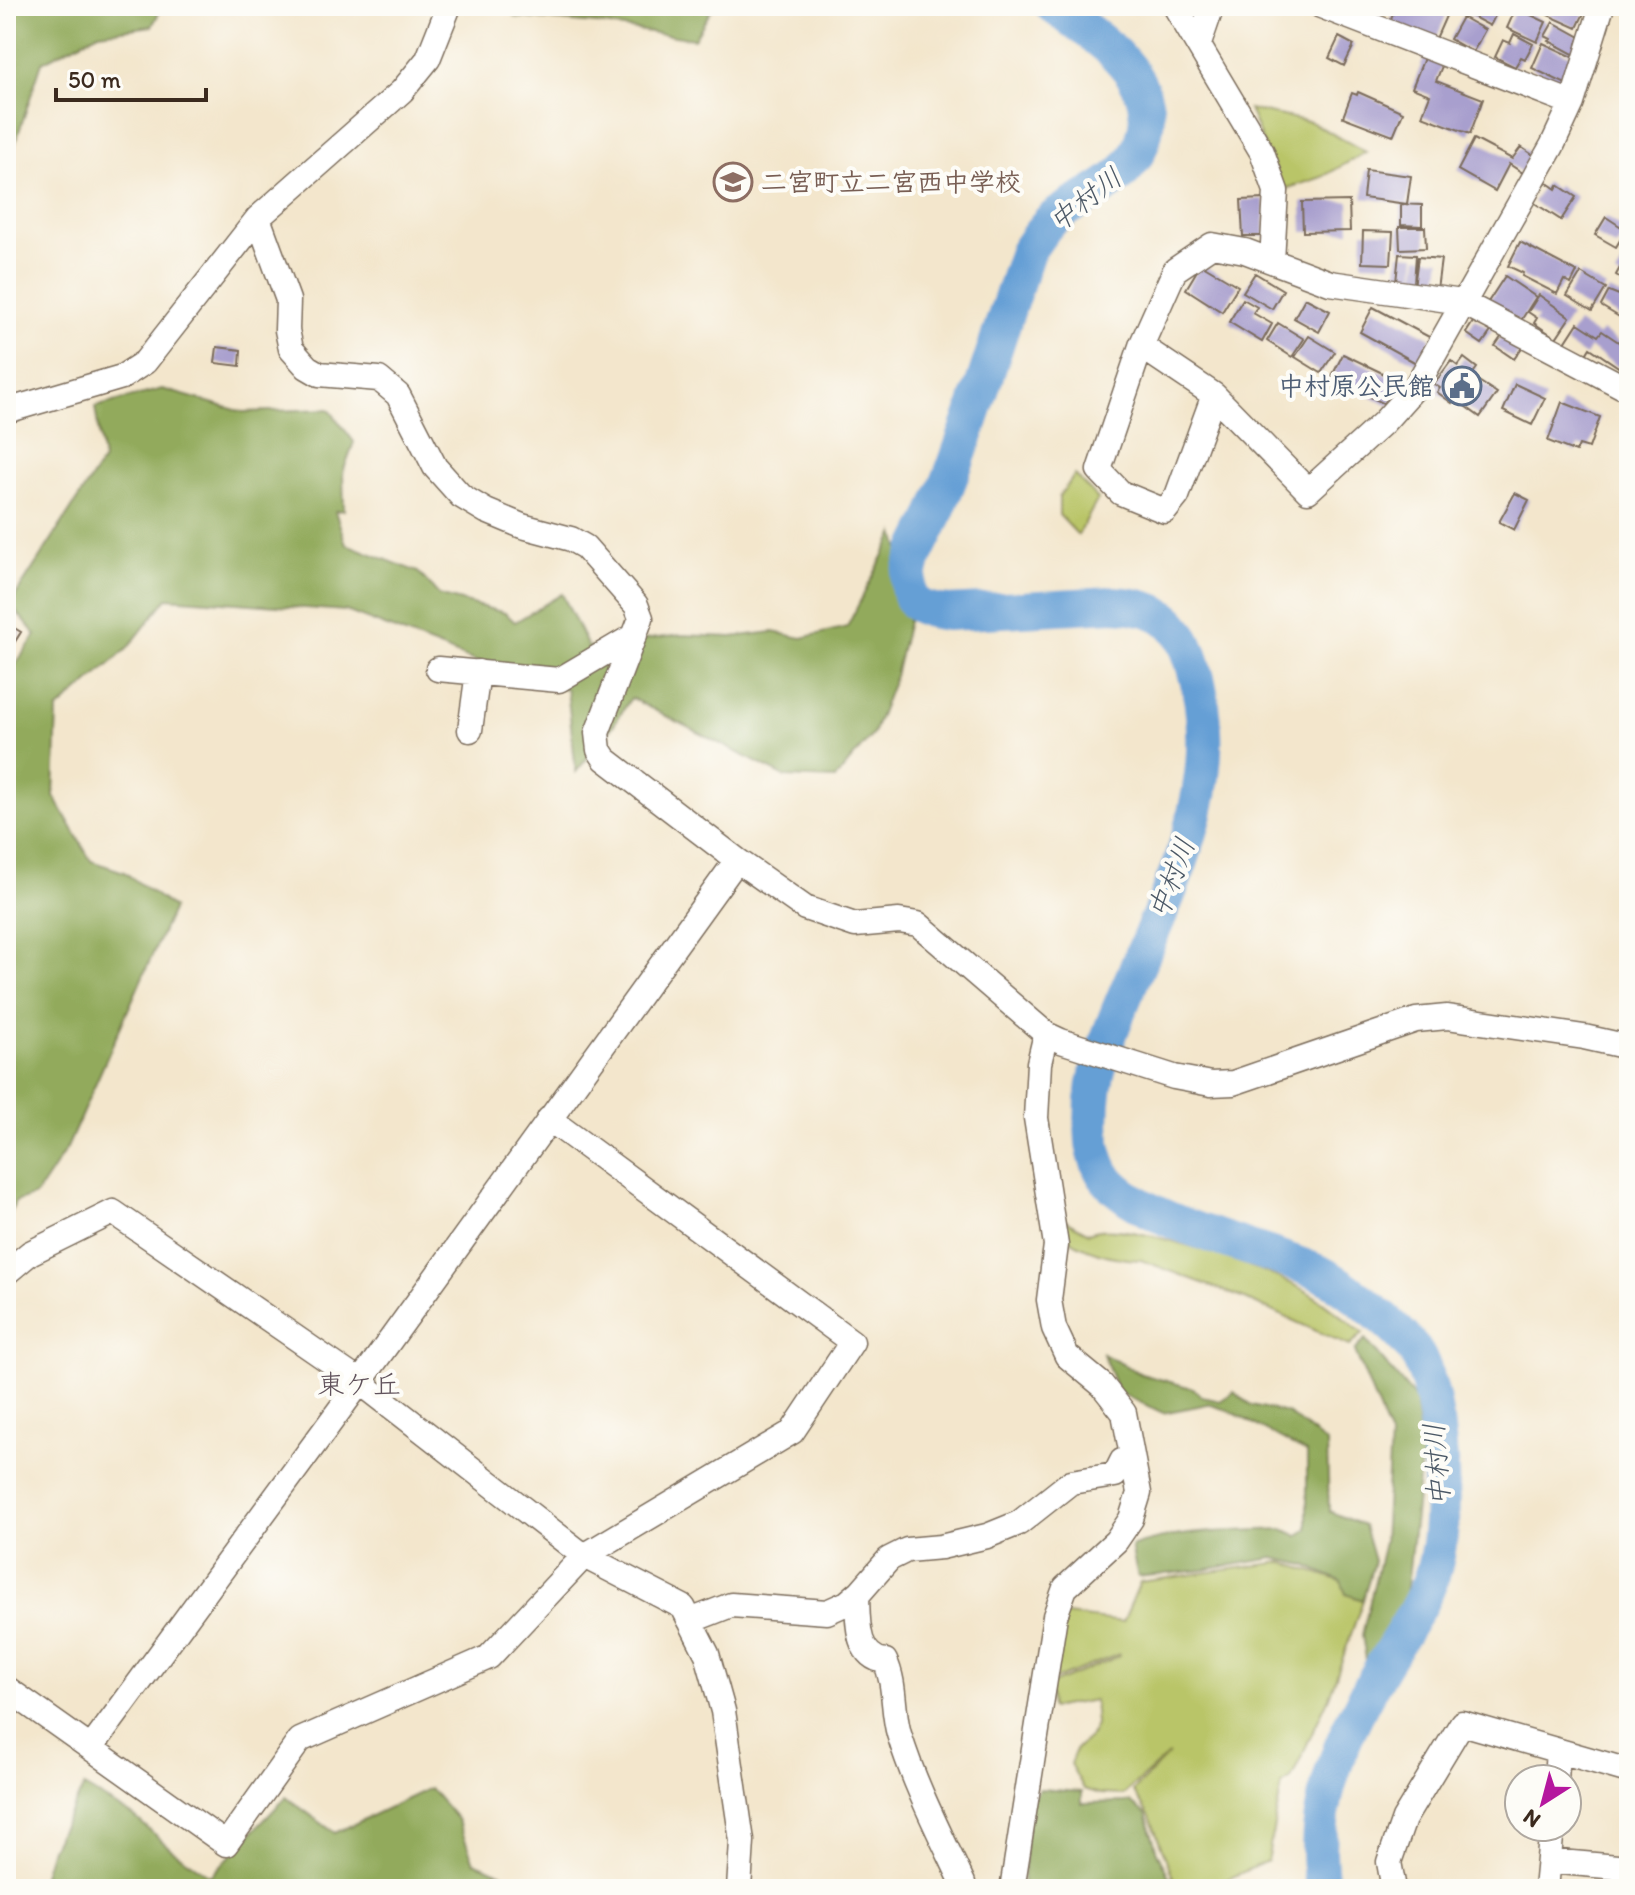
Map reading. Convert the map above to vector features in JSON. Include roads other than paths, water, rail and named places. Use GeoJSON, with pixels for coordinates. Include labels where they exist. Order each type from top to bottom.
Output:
{"type":"FeatureCollection","features":[{"type":"Feature","properties":{"kind":"street"},"geometry":{"type":"LineString","coordinates":[[6,411],[111,381],[145,362],[258,218],[402,91],[428,59],[449,6]]}},
{"type":"Feature","properties":{"kind":"street"},"geometry":{"type":"LineString","coordinates":[[1175,6],[1262,152],[1276,191],[1272,261]]}},
{"type":"Feature","properties":{"kind":"street"},"geometry":{"type":"LineString","coordinates":[[1199,44],[1212,6]]}},
{"type":"Feature","properties":{"kind":"street"},"geometry":{"type":"LineString","coordinates":[[1321,6],[1572,103]]}},
{"type":"Feature","properties":{"kind":"street"},"geometry":{"type":"LineString","coordinates":[[1141,346],[1214,395],[1308,491],[1383,423],[1417,385],[1552,146],[1572,103],[1602,6]]}},
{"type":"Feature","properties":{"kind":"street"},"geometry":{"type":"LineString","coordinates":[[258,218],[288,300],[288,340],[299,359],[319,374],[385,382],[398,395],[435,467],[461,496],[486,511],[522,526],[571,539],[585,547],[636,605],[641,618],[597,733],[599,750],[613,767],[805,908],[855,925],[899,921],[918,924],[1053,1038],[1193,1082],[1233,1083],[1416,1020],[1447,1017],[1584,1037],[1629,1047]]}},
{"type":"Feature","properties":{"kind":"street"},"geometry":{"type":"LineString","coordinates":[[1214,395],[1177,496],[1165,511],[1121,493],[1099,470],[1141,346],[1175,270],[1212,245],[1245,251],[1330,283],[1462,302],[1629,390]]}},
{"type":"Feature","properties":{"kind":"street"},"geometry":{"type":"LineString","coordinates":[[438,669],[559,680],[635,635]]}},
{"type":"Feature","properties":{"kind":"street"},"geometry":{"type":"LineString","coordinates":[[468,730],[478,672]]}},
{"type":"Feature","properties":{"kind":"street"},"geometry":{"type":"LineString","coordinates":[[91,1748],[737,860]]}},
{"type":"Feature","properties":{"kind":"street"},"geometry":{"type":"LineString","coordinates":[[1012,1889],[1055,1616],[1065,1588],[1116,1541],[1131,1519],[1139,1493],[1124,1413],[1102,1385],[1067,1356],[1054,1328],[1049,1300],[1056,1245],[1036,1118],[1039,1063],[1053,1038]]}},
{"type":"Feature","properties":{"kind":"street"},"geometry":{"type":"LineString","coordinates":[[6,1688],[226,1844],[300,1740],[489,1657],[584,1556],[792,1432],[852,1342],[549,1119]]}},
{"type":"Feature","properties":{"kind":"street"},"geometry":{"type":"LineString","coordinates":[[6,1273],[30,1253],[113,1212],[360,1382],[584,1556],[683,1607],[707,1654],[723,1711],[742,1841],[739,1889]]}},
{"type":"Feature","properties":{"kind":"street"},"geometry":{"type":"LineString","coordinates":[[690,1621],[731,1605],[827,1612],[847,1603],[889,1559],[907,1550],[941,1547],[987,1536],[1019,1523],[1071,1482],[1115,1475],[1122,1461],[1133,1461]]}},
{"type":"Feature","properties":{"kind":"street"},"geometry":{"type":"LineString","coordinates":[[857,1595],[859,1634],[866,1651],[874,1659],[885,1661],[890,1671],[898,1731],[924,1801],[963,1883]]}},
{"type":"Feature","properties":{"kind":"street"},"geometry":{"type":"LineString","coordinates":[[1394,1889],[1389,1862],[1404,1819],[1462,1723],[1629,1771]]}},
{"type":"Feature","properties":{"kind":"street"},"geometry":{"type":"LineString","coordinates":[[1557,1763],[1558,1751]]}},
{"type":"Feature","properties":{"kind":"street"},"geometry":{"type":"LineString","coordinates":[[1546,1889],[1551,1843]]}},
{"type":"Feature","properties":{"kind":"street"},"geometry":{"type":"LineString","coordinates":[[1549,1861],[1629,1868]]}},
{"type":"Feature","properties":{"kind":"waterway","name":"中村川"},"geometry":{"type":"LineString","coordinates":[[1053,6],[1101,42],[1130,71],[1146,106],[1145,133],[1138,152],[1126,169],[1113,181],[1049,222],[1027,252],[959,454],[911,567],[908,586],[916,604],[947,613],[1113,604],[1143,608],[1165,618],[1181,636],[1193,664],[1203,716],[1203,766],[1194,816],[1179,865],[1119,1008],[1099,1066],[1093,1110],[1096,1156],[1107,1179],[1149,1210],[1177,1223],[1298,1264],[1332,1280],[1397,1331],[1414,1350],[1425,1372],[1435,1411],[1441,1479],[1441,1529],[1436,1561],[1408,1625],[1352,1722],[1331,1776],[1320,1832],[1319,1861],[1323,1889]]}},
{"type":"Feature","properties":{"kind":"place","name":"二宮町立二宮西中学校"},"geometry":{"type":"Point","coordinates":[733,182]}},
{"type":"Feature","properties":{"kind":"place","name":"中村原公民館"},"geometry":{"type":"Point","coordinates":[1462,386]}},
{"type":"Feature","properties":{"kind":"district","name":"東ケ丘"},"geometry":{"type":"Point","coordinates":[359,1384]}}]}
